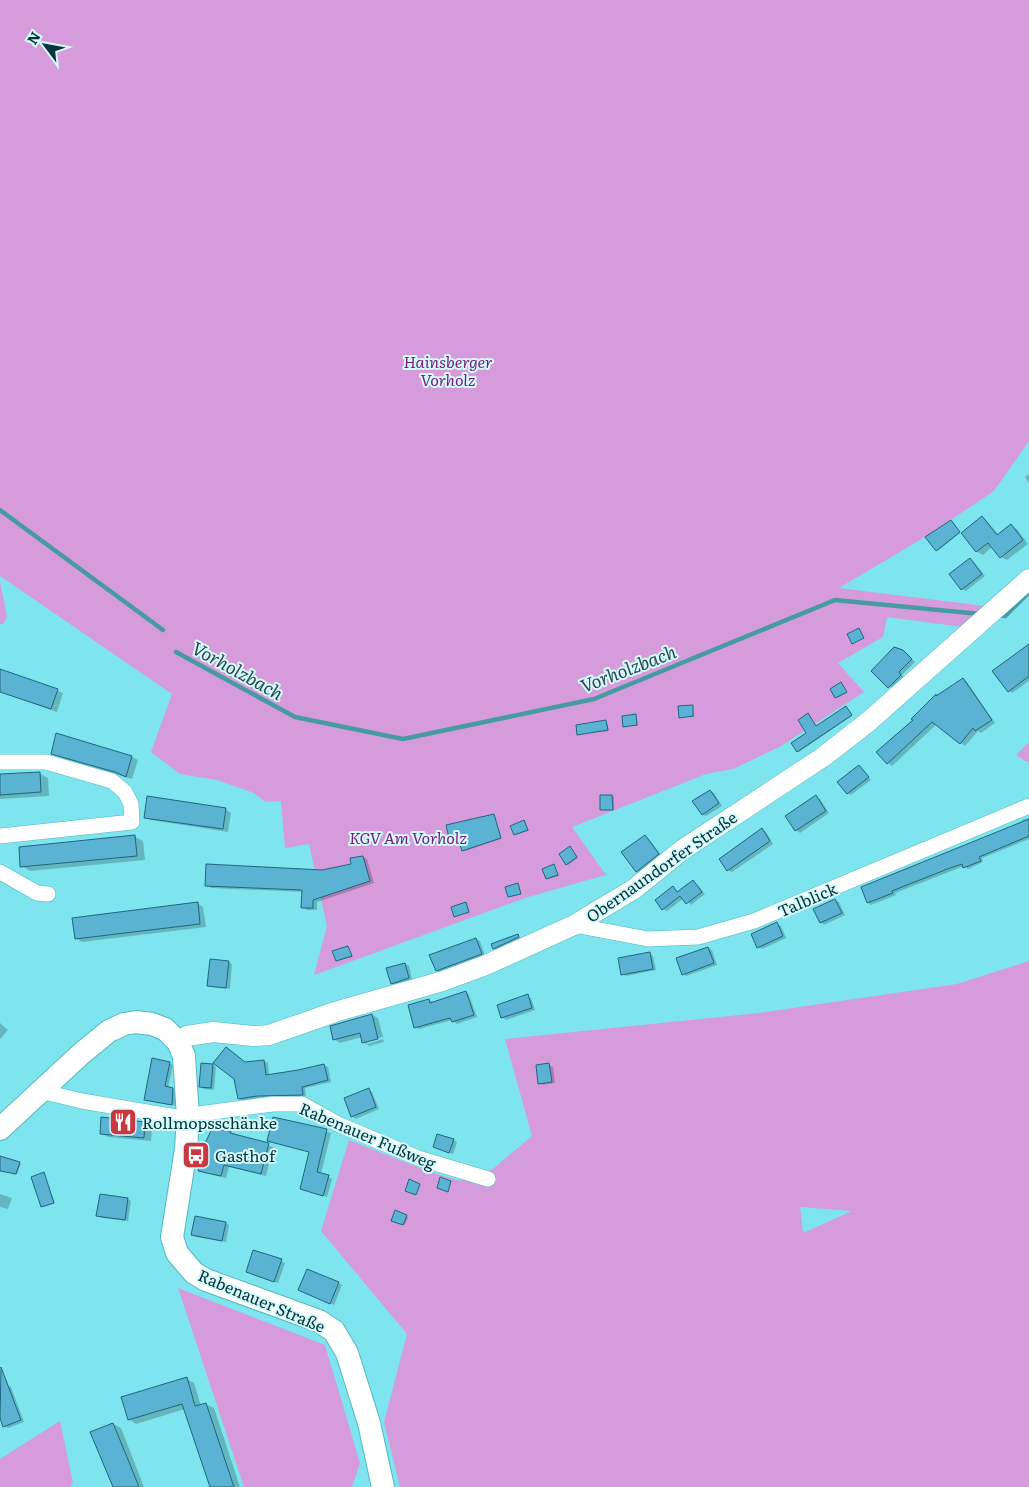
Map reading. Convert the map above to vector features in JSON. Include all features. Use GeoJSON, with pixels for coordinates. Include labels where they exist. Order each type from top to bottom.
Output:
{"type":"FeatureCollection","features":[{"type":"Feature","properties":{"kind":"main road"},"geometry":{"type":"LineString","coordinates":[[0,1129],[40,1091],[109,1031],[124,1024],[136,1022],[152,1024],[165,1029],[178,1042]]}},
{"type":"Feature","properties":{"kind":"main road","name":"Rabenauer Straße"},"geometry":{"type":"LineString","coordinates":[[178,1042],[184,1056],[188,1117],[186,1149],[172,1237],[177,1253],[194,1273],[206,1280],[319,1321],[334,1331],[347,1353],[369,1423],[383,1487]]}},
{"type":"Feature","properties":{"kind":"street","name":"Obernaundorfer Straße"},"geometry":{"type":"LineString","coordinates":[[178,1042],[187,1036],[212,1032],[253,1036],[269,1035],[338,1011],[452,978],[486,965],[574,925],[634,889],[682,850],[823,757],[868,722],[1029,579]]}},
{"type":"Feature","properties":{"kind":"street"},"geometry":{"type":"LineString","coordinates":[[0,762],[46,762],[112,781],[125,792],[131,804],[132,822],[0,836]]}},
{"type":"Feature","properties":{"kind":"street","name":"Talblick"},"geometry":{"type":"LineString","coordinates":[[574,925],[648,939],[698,937],[754,921],[1029,806]]}},
{"type":"Feature","properties":{"kind":"street"},"geometry":{"type":"LineString","coordinates":[[0,872],[37,893],[48,894]]}},
{"type":"Feature","properties":{"kind":"street","name":"Rabenauer Fußweg"},"geometry":{"type":"LineString","coordinates":[[40,1091],[82,1101],[176,1117],[188,1117],[273,1104],[302,1104],[340,1125],[418,1158],[488,1179]]}},
{"type":"Feature","properties":{"kind":"green space","name":"Hainsberger Vorholz"},"geometry":{"type":"Polygon","coordinates":[[[0,0],[1029,0],[1029,441],[994,491],[925,537],[839,588],[985,606],[963,627],[887,617],[883,637],[838,663],[864,692],[781,746],[733,769],[706,774],[572,827],[606,875],[528,897],[314,975],[327,926],[309,844],[285,848],[281,801],[265,802],[254,793],[217,780],[180,774],[151,752],[172,694],[0,576],[0,0]]]}},
{"type":"Feature","properties":{"kind":"green space"},"geometry":{"type":"Polygon","coordinates":[[[0,581],[7,617],[3,624],[0,624],[0,581]]]}},
{"type":"Feature","properties":{"kind":"green space"},"geometry":{"type":"Polygon","coordinates":[[[1029,742],[1029,763],[1016,755],[1029,742]]]}},
{"type":"Feature","properties":{"kind":"green space"},"geometry":{"type":"Polygon","coordinates":[[[1029,961],[1029,1487],[400,1487],[384,1422],[407,1334],[321,1231],[349,1140],[427,1171],[460,1181],[493,1169],[532,1136],[505,1039],[759,1013],[957,984],[1029,961]],[[800,1207],[803,1233],[852,1211],[800,1207]]]}},
{"type":"Feature","properties":{"kind":"green space"},"geometry":{"type":"Polygon","coordinates":[[[178,1288],[325,1345],[360,1463],[352,1487],[244,1487],[178,1288]]]}},
{"type":"Feature","properties":{"kind":"green space"},"geometry":{"type":"Polygon","coordinates":[[[60,1421],[73,1483],[70,1487],[0,1487],[0,1459],[60,1421]]]}},
{"type":"Feature","properties":{"kind":"building"},"geometry":{"type":"Polygon","coordinates":[[[982,516],[997,535],[1011,524],[1023,540],[1000,558],[988,543],[976,552],[961,533],[982,516]]]}},
{"type":"Feature","properties":{"kind":"building"},"geometry":{"type":"Polygon","coordinates":[[[951,520],[960,532],[936,551],[925,537],[951,520]]]}},
{"type":"Feature","properties":{"kind":"building"},"geometry":{"type":"Polygon","coordinates":[[[970,558],[982,574],[961,590],[949,574],[970,558]]]}},
{"type":"Feature","properties":{"kind":"building"},"geometry":{"type":"Polygon","coordinates":[[[859,628],[864,638],[852,644],[847,634],[859,628]]]}},
{"type":"Feature","properties":{"kind":"building"},"geometry":{"type":"Polygon","coordinates":[[[1029,644],[1029,676],[1008,692],[992,671],[1029,644]]]}},
{"type":"Feature","properties":{"kind":"building"},"geometry":{"type":"Polygon","coordinates":[[[894,647],[903,650],[912,659],[899,672],[901,675],[888,688],[871,671],[894,647]]]}},
{"type":"Feature","properties":{"kind":"building"},"geometry":{"type":"Polygon","coordinates":[[[0,669],[58,689],[51,709],[0,692],[0,669]]]}},
{"type":"Feature","properties":{"kind":"building"},"geometry":{"type":"Polygon","coordinates":[[[963,678],[992,720],[975,731],[973,728],[960,744],[932,722],[887,764],[876,752],[913,720],[911,719],[936,694],[936,696],[963,678]]]}},
{"type":"Feature","properties":{"kind":"building"},"geometry":{"type":"Polygon","coordinates":[[[841,682],[847,692],[835,698],[830,689],[841,682]]]}},
{"type":"Feature","properties":{"kind":"building"},"geometry":{"type":"Polygon","coordinates":[[[693,705],[693,716],[679,718],[678,706],[693,705]]]}},
{"type":"Feature","properties":{"kind":"building"},"geometry":{"type":"Polygon","coordinates":[[[846,706],[852,715],[797,752],[791,743],[806,733],[798,720],[808,713],[816,726],[846,706]]]}},
{"type":"Feature","properties":{"kind":"building"},"geometry":{"type":"Polygon","coordinates":[[[636,714],[637,725],[623,727],[622,716],[636,714]]]}},
{"type":"Feature","properties":{"kind":"building"},"geometry":{"type":"Polygon","coordinates":[[[606,720],[608,730],[577,735],[576,725],[606,720]]]}},
{"type":"Feature","properties":{"kind":"building"},"geometry":{"type":"Polygon","coordinates":[[[56,733],[132,756],[126,777],[115,772],[51,754],[56,733]]]}},
{"type":"Feature","properties":{"kind":"building"},"geometry":{"type":"Polygon","coordinates":[[[859,765],[869,777],[847,794],[837,782],[859,765]]]}},
{"type":"Feature","properties":{"kind":"building"},"geometry":{"type":"Polygon","coordinates":[[[40,772],[41,792],[0,795],[0,774],[40,772]]]}},
{"type":"Feature","properties":{"kind":"building"},"geometry":{"type":"Polygon","coordinates":[[[710,790],[719,803],[702,815],[692,801],[710,790]]]}},
{"type":"Feature","properties":{"kind":"building"},"geometry":{"type":"Polygon","coordinates":[[[600,795],[612,795],[613,810],[600,810],[600,795]]]}},
{"type":"Feature","properties":{"kind":"building"},"geometry":{"type":"Polygon","coordinates":[[[816,795],[826,811],[795,831],[785,816],[816,795]]]}},
{"type":"Feature","properties":{"kind":"building"},"geometry":{"type":"Polygon","coordinates":[[[147,796],[226,808],[223,829],[144,818],[147,796]]]}},
{"type":"Feature","properties":{"kind":"building"},"geometry":{"type":"Polygon","coordinates":[[[494,814],[501,838],[462,851],[457,836],[449,838],[446,825],[494,814]]]}},
{"type":"Feature","properties":{"kind":"building"},"geometry":{"type":"Polygon","coordinates":[[[1029,819],[1029,836],[979,857],[981,861],[963,868],[962,864],[950,868],[867,903],[861,887],[1029,819]]]}},
{"type":"Feature","properties":{"kind":"building"},"geometry":{"type":"Polygon","coordinates":[[[524,820],[528,830],[514,835],[510,826],[524,820]]]}},
{"type":"Feature","properties":{"kind":"building"},"geometry":{"type":"Polygon","coordinates":[[[762,828],[770,841],[727,871],[719,859],[762,828]]]}},
{"type":"Feature","properties":{"kind":"building"},"geometry":{"type":"Polygon","coordinates":[[[135,835],[137,856],[20,867],[19,847],[135,835]]]}},
{"type":"Feature","properties":{"kind":"building"},"geometry":{"type":"Polygon","coordinates":[[[645,835],[659,854],[636,872],[621,852],[645,835]]]}},
{"type":"Feature","properties":{"kind":"building"},"geometry":{"type":"Polygon","coordinates":[[[570,846],[577,857],[566,865],[559,854],[570,846]]]}},
{"type":"Feature","properties":{"kind":"building"},"geometry":{"type":"Polygon","coordinates":[[[363,856],[370,881],[313,900],[313,908],[301,908],[302,890],[205,886],[206,864],[322,870],[351,864],[350,858],[363,856]]]}},
{"type":"Feature","properties":{"kind":"building"},"geometry":{"type":"Polygon","coordinates":[[[554,864],[558,875],[546,879],[542,869],[554,864]]]}},
{"type":"Feature","properties":{"kind":"building"},"geometry":{"type":"Polygon","coordinates":[[[693,880],[702,892],[686,904],[680,896],[662,910],[655,900],[673,886],[677,892],[693,880]]]}},
{"type":"Feature","properties":{"kind":"building"},"geometry":{"type":"Polygon","coordinates":[[[518,883],[521,894],[508,897],[505,887],[518,883]]]}},
{"type":"Feature","properties":{"kind":"building"},"geometry":{"type":"Polygon","coordinates":[[[835,899],[842,913],[820,923],[813,909],[835,899]]]}},
{"type":"Feature","properties":{"kind":"building"},"geometry":{"type":"Polygon","coordinates":[[[198,902],[200,924],[75,939],[72,918],[198,902]]]}},
{"type":"Feature","properties":{"kind":"building"},"geometry":{"type":"Polygon","coordinates":[[[466,902],[469,912],[454,917],[451,907],[466,902]]]}},
{"type":"Feature","properties":{"kind":"building"},"geometry":{"type":"Polygon","coordinates":[[[777,922],[783,936],[757,948],[751,934],[777,922]]]}},
{"type":"Feature","properties":{"kind":"building"},"geometry":{"type":"Polygon","coordinates":[[[518,934],[519,937],[493,949],[491,944],[518,934]]]}},
{"type":"Feature","properties":{"kind":"building"},"geometry":{"type":"Polygon","coordinates":[[[476,938],[482,954],[436,971],[429,955],[476,938]]]}},
{"type":"Feature","properties":{"kind":"building"},"geometry":{"type":"Polygon","coordinates":[[[348,946],[352,956],[336,961],[332,951],[348,946]]]}},
{"type":"Feature","properties":{"kind":"building"},"geometry":{"type":"Polygon","coordinates":[[[708,947],[714,963],[682,975],[676,958],[708,947]]]}},
{"type":"Feature","properties":{"kind":"building"},"geometry":{"type":"Polygon","coordinates":[[[650,952],[653,969],[621,975],[618,958],[650,952]]]}},
{"type":"Feature","properties":{"kind":"building"},"geometry":{"type":"Polygon","coordinates":[[[210,959],[229,961],[226,988],[207,986],[210,959]]]}},
{"type":"Feature","properties":{"kind":"building"},"geometry":{"type":"Polygon","coordinates":[[[405,963],[409,978],[391,984],[386,968],[405,963]]]}},
{"type":"Feature","properties":{"kind":"building"},"geometry":{"type":"Polygon","coordinates":[[[466,991],[474,1015],[452,1022],[450,1018],[414,1028],[408,1005],[429,999],[430,1003],[466,991]]]}},
{"type":"Feature","properties":{"kind":"building"},"geometry":{"type":"Polygon","coordinates":[[[528,994],[532,1008],[501,1018],[497,1005],[528,994]]]}},
{"type":"Feature","properties":{"kind":"building"},"geometry":{"type":"Polygon","coordinates":[[[372,1014],[378,1039],[362,1043],[360,1033],[333,1040],[330,1026],[372,1014]]]}},
{"type":"Feature","properties":{"kind":"building"},"geometry":{"type":"Polygon","coordinates":[[[226,1047],[245,1062],[264,1060],[266,1075],[324,1064],[328,1080],[302,1087],[303,1095],[257,1096],[238,1099],[234,1079],[213,1063],[226,1047]]]}},
{"type":"Feature","properties":{"kind":"building"},"geometry":{"type":"Polygon","coordinates":[[[152,1058],[170,1062],[165,1086],[173,1088],[172,1105],[144,1100],[152,1058]]]}},
{"type":"Feature","properties":{"kind":"building"},"geometry":{"type":"Polygon","coordinates":[[[201,1063],[213,1064],[211,1088],[199,1087],[201,1063]]]}},
{"type":"Feature","properties":{"kind":"building"},"geometry":{"type":"Polygon","coordinates":[[[549,1063],[552,1082],[538,1084],[536,1065],[549,1063]]]}},
{"type":"Feature","properties":{"kind":"building"},"geometry":{"type":"Polygon","coordinates":[[[369,1088],[376,1107],[351,1117],[344,1098],[369,1088]]]}},
{"type":"Feature","properties":{"kind":"building"},"geometry":{"type":"Polygon","coordinates":[[[101,1117],[145,1122],[144,1138],[100,1134],[101,1117]]]}},
{"type":"Feature","properties":{"kind":"building"},"geometry":{"type":"Polygon","coordinates":[[[273,1117],[327,1129],[317,1172],[329,1175],[323,1196],[300,1189],[309,1152],[267,1141],[273,1117]]]}},
{"type":"Feature","properties":{"kind":"building"},"geometry":{"type":"Polygon","coordinates":[[[212,1129],[231,1131],[230,1133],[269,1143],[261,1174],[224,1165],[221,1176],[198,1171],[205,1143],[212,1129]]]}},
{"type":"Feature","properties":{"kind":"building"},"geometry":{"type":"Polygon","coordinates":[[[437,1134],[454,1139],[449,1153],[433,1147],[437,1134]]]}},
{"type":"Feature","properties":{"kind":"building"},"geometry":{"type":"Polygon","coordinates":[[[0,1156],[20,1162],[16,1174],[0,1171],[0,1156]]]}},
{"type":"Feature","properties":{"kind":"building"},"geometry":{"type":"Polygon","coordinates":[[[44,1172],[54,1203],[41,1207],[31,1177],[44,1172]]]}},
{"type":"Feature","properties":{"kind":"building"},"geometry":{"type":"Polygon","coordinates":[[[440,1177],[451,1181],[448,1192],[437,1188],[440,1177]]]}},
{"type":"Feature","properties":{"kind":"building"},"geometry":{"type":"Polygon","coordinates":[[[409,1179],[420,1184],[416,1195],[405,1191],[409,1179]]]}},
{"type":"Feature","properties":{"kind":"building"},"geometry":{"type":"Polygon","coordinates":[[[100,1194],[128,1198],[125,1220],[96,1216],[100,1194]]]}},
{"type":"Feature","properties":{"kind":"building"},"geometry":{"type":"Polygon","coordinates":[[[395,1210],[407,1215],[403,1225],[391,1221],[395,1210]]]}},
{"type":"Feature","properties":{"kind":"building"},"geometry":{"type":"Polygon","coordinates":[[[195,1216],[226,1222],[222,1241],[191,1235],[195,1216]]]}},
{"type":"Feature","properties":{"kind":"building"},"geometry":{"type":"Polygon","coordinates":[[[253,1250],[282,1259],[274,1282],[246,1272],[253,1250]]]}},
{"type":"Feature","properties":{"kind":"building"},"geometry":{"type":"Polygon","coordinates":[[[307,1269],[339,1282],[330,1304],[298,1290],[307,1269]]]}},
{"type":"Feature","properties":{"kind":"building"},"geometry":{"type":"Polygon","coordinates":[[[1,1367],[21,1420],[3,1427],[0,1418],[1,1367]]]}},
{"type":"Feature","properties":{"kind":"building"},"geometry":{"type":"Polygon","coordinates":[[[187,1377],[195,1406],[206,1403],[234,1487],[210,1487],[182,1404],[128,1420],[121,1397],[187,1377]]]}},
{"type":"Feature","properties":{"kind":"building"},"geometry":{"type":"Polygon","coordinates":[[[113,1423],[139,1487],[113,1487],[90,1432],[113,1423]]]}},
{"type":"Feature","properties":{"kind":"waterway","name":"Vorholzbach"},"geometry":{"type":"LineString","coordinates":[[0,510],[163,630]]}},
{"type":"Feature","properties":{"kind":"waterway","name":"Vorholzbach"},"geometry":{"type":"LineString","coordinates":[[998,615],[1005,616],[1029,592]]}},
{"type":"Feature","properties":{"kind":"waterway","name":"Vorholzbach"},"geometry":{"type":"LineString","coordinates":[[176,652],[295,717],[403,739],[594,699],[835,600],[980,614]]}},
{"type":"Feature","properties":{"kind":"place","name":"Rollmopsschänke"},"geometry":{"type":"Point","coordinates":[123,1122]}},
{"type":"Feature","properties":{"kind":"place","name":"Gasthof"},"geometry":{"type":"Point","coordinates":[196,1155]}},
{"type":"Feature","properties":{"kind":"park label","name":"KGV Am Vorholz"},"geometry":{"type":"Point","coordinates":[408,837]}}]}
